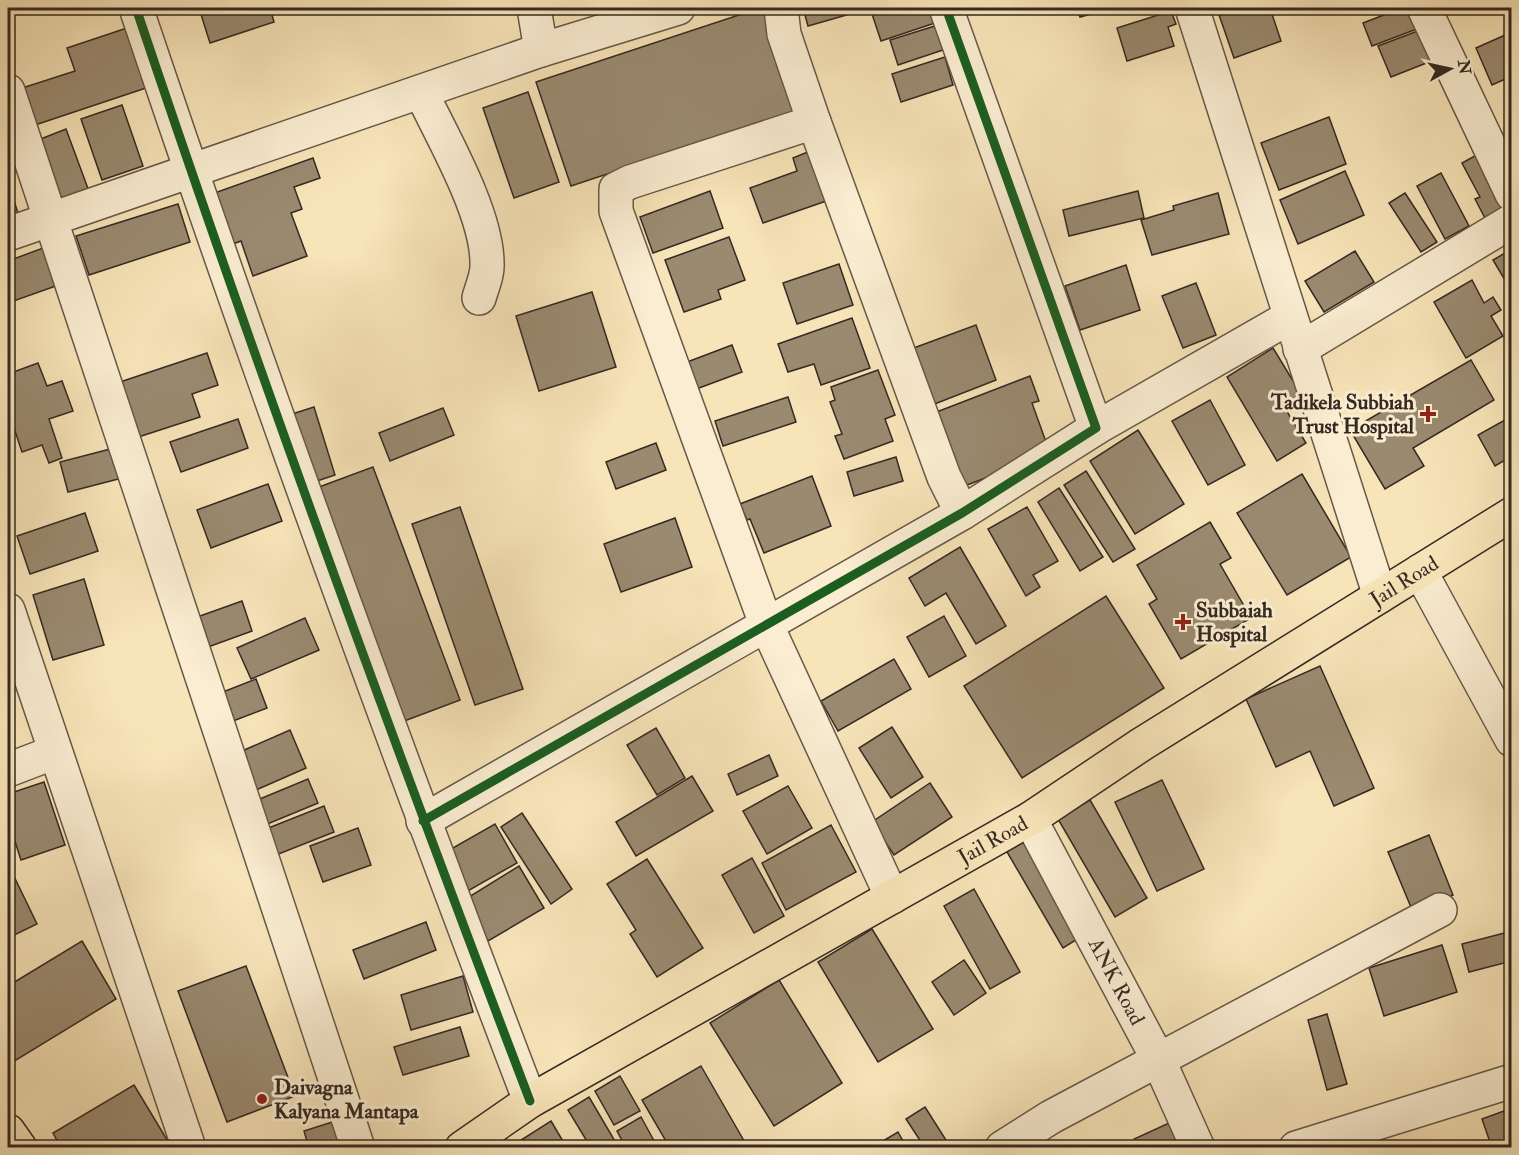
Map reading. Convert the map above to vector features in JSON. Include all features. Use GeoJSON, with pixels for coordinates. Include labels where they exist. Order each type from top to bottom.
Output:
{"type":"FeatureCollection","features":[{"type":"Feature","properties":{"kind":"main road","name":"Jail Road"},"geometry":{"type":"LineString","coordinates":[[462,1148],[530,1101],[1030,819],[1142,744],[1512,514]]}},
{"type":"Feature","properties":{"kind":"main road"},"geometry":{"type":"LineString","coordinates":[[8,1131],[20,1148]]}},
{"type":"Feature","properties":{"kind":"street"},"geometry":{"type":"LineString","coordinates":[[136,8],[191,170],[423,822],[530,1101]]}},
{"type":"Feature","properties":{"kind":"street"},"geometry":{"type":"LineString","coordinates":[[534,8],[541,50]]}},
{"type":"Feature","properties":{"kind":"street"},"geometry":{"type":"LineString","coordinates":[[8,234],[541,50],[678,8]]}},
{"type":"Feature","properties":{"kind":"street"},"geometry":{"type":"LineString","coordinates":[[781,8],[784,34],[814,122],[944,477],[962,513]]}},
{"type":"Feature","properties":{"kind":"street"},"geometry":{"type":"LineString","coordinates":[[946,8],[1096,428]]}},
{"type":"Feature","properties":{"kind":"street"},"geometry":{"type":"LineString","coordinates":[[1192,8],[1380,596]]}},
{"type":"Feature","properties":{"kind":"street"},"geometry":{"type":"LineString","coordinates":[[1424,8],[1512,194]]}},
{"type":"Feature","properties":{"kind":"street"},"geometry":{"type":"LineString","coordinates":[[8,91],[358,1148]]}},
{"type":"Feature","properties":{"kind":"street"},"geometry":{"type":"LineString","coordinates":[[421,92],[470,195],[484,236],[488,264],[479,298]]}},
{"type":"Feature","properties":{"kind":"street"},"geometry":{"type":"LineString","coordinates":[[814,122],[630,182],[616,189],[616,211],[766,624],[892,897]]}},
{"type":"Feature","properties":{"kind":"street"},"geometry":{"type":"LineString","coordinates":[[1300,349],[1512,221]]}},
{"type":"Feature","properties":{"kind":"street"},"geometry":{"type":"LineString","coordinates":[[423,822],[962,513],[1096,428],[1290,317]]}},
{"type":"Feature","properties":{"kind":"street"},"geometry":{"type":"LineString","coordinates":[[1420,571],[1511,737]]}},
{"type":"Feature","properties":{"kind":"street"},"geometry":{"type":"LineString","coordinates":[[8,610],[189,1148]]}},
{"type":"Feature","properties":{"kind":"street"},"geometry":{"type":"LineString","coordinates":[[8,770],[55,752]]}},
{"type":"Feature","properties":{"kind":"street","name":"ANK Road"},"geometry":{"type":"LineString","coordinates":[[1030,819],[1159,1061],[1198,1148]]}},
{"type":"Feature","properties":{"kind":"street"},"geometry":{"type":"LineString","coordinates":[[1002,1148],[1051,1117],[1440,909]]}},
{"type":"Feature","properties":{"kind":"street"},"geometry":{"type":"LineString","coordinates":[[1296,1148],[1512,1081]]}},
{"type":"Feature","properties":{"kind":"building"},"geometry":{"type":"Polygon","coordinates":[[[199,8],[270,8],[274,22],[210,43],[199,8]]]}},
{"type":"Feature","properties":{"kind":"building"},"geometry":{"type":"Polygon","coordinates":[[[765,8],[799,110],[571,186],[536,82],[765,8]]]}},
{"type":"Feature","properties":{"kind":"building"},"geometry":{"type":"Polygon","coordinates":[[[803,8],[871,8],[808,26],[803,8]]]}},
{"type":"Feature","properties":{"kind":"building"},"geometry":{"type":"Polygon","coordinates":[[[893,8],[930,8],[935,23],[881,41],[872,14],[893,8]]]}},
{"type":"Feature","properties":{"kind":"building"},"geometry":{"type":"Polygon","coordinates":[[[1077,8],[1110,8],[1110,9],[1080,17],[1077,8]]]}},
{"type":"Feature","properties":{"kind":"building"},"geometry":{"type":"Polygon","coordinates":[[[1270,8],[1281,41],[1234,58],[1217,9],[1270,8]]]}},
{"type":"Feature","properties":{"kind":"building"},"geometry":{"type":"Polygon","coordinates":[[[1402,8],[1415,8],[1422,27],[1372,46],[1363,23],[1402,8]]]}},
{"type":"Feature","properties":{"kind":"building"},"geometry":{"type":"Polygon","coordinates":[[[1171,11],[1176,24],[1168,27],[1174,46],[1127,61],[1117,28],[1171,11]]]}},
{"type":"Feature","properties":{"kind":"building"},"geometry":{"type":"Polygon","coordinates":[[[938,25],[946,49],[898,65],[890,40],[938,25]]]}},
{"type":"Feature","properties":{"kind":"building"},"geometry":{"type":"Polygon","coordinates":[[[130,27],[149,87],[26,128],[13,91],[75,71],[67,48],[130,27]]]}},
{"type":"Feature","properties":{"kind":"building"},"geometry":{"type":"Polygon","coordinates":[[[1423,29],[1434,60],[1391,77],[1378,46],[1423,29]]]}},
{"type":"Feature","properties":{"kind":"building"},"geometry":{"type":"Polygon","coordinates":[[[1512,32],[1512,76],[1492,85],[1476,48],[1512,32]]]}},
{"type":"Feature","properties":{"kind":"building"},"geometry":{"type":"Polygon","coordinates":[[[945,57],[953,85],[901,102],[892,74],[945,57]]]}},
{"type":"Feature","properties":{"kind":"building"},"geometry":{"type":"Polygon","coordinates":[[[528,92],[559,182],[514,198],[483,108],[528,92]]]}},
{"type":"Feature","properties":{"kind":"building"},"geometry":{"type":"Polygon","coordinates":[[[122,105],[143,166],[102,180],[81,119],[122,105]]]}},
{"type":"Feature","properties":{"kind":"building"},"geometry":{"type":"Polygon","coordinates":[[[1329,117],[1346,164],[1279,190],[1261,143],[1329,117]]]}},
{"type":"Feature","properties":{"kind":"building"},"geometry":{"type":"Polygon","coordinates":[[[66,129],[90,194],[51,208],[28,144],[66,129]]]}},
{"type":"Feature","properties":{"kind":"building"},"geometry":{"type":"Polygon","coordinates":[[[815,149],[832,199],[763,223],[750,188],[797,171],[793,158],[815,149]]]}},
{"type":"Feature","properties":{"kind":"building"},"geometry":{"type":"Polygon","coordinates":[[[1482,152],[1512,206],[1486,220],[1475,199],[1480,197],[1462,163],[1482,152]]]}},
{"type":"Feature","properties":{"kind":"building"},"geometry":{"type":"Polygon","coordinates":[[[313,158],[320,178],[294,187],[302,209],[291,213],[307,256],[253,276],[241,241],[228,246],[209,195],[313,158]]]}},
{"type":"Feature","properties":{"kind":"building"},"geometry":{"type":"Polygon","coordinates":[[[1345,171],[1364,215],[1298,244],[1280,200],[1345,171]]]}},
{"type":"Feature","properties":{"kind":"building"},"geometry":{"type":"Polygon","coordinates":[[[1441,173],[1469,226],[1445,239],[1417,186],[1441,173]]]}},
{"type":"Feature","properties":{"kind":"building"},"geometry":{"type":"Polygon","coordinates":[[[8,182],[18,213],[8,217],[8,182]]]}},
{"type":"Feature","properties":{"kind":"building"},"geometry":{"type":"Polygon","coordinates":[[[710,191],[723,228],[653,253],[640,217],[710,191]]]}},
{"type":"Feature","properties":{"kind":"building"},"geometry":{"type":"Polygon","coordinates":[[[1138,191],[1144,218],[1069,236],[1063,210],[1138,191]]]}},
{"type":"Feature","properties":{"kind":"building"},"geometry":{"type":"Polygon","coordinates":[[[1218,193],[1229,234],[1152,255],[1141,220],[1174,210],[1173,206],[1218,193]]]}},
{"type":"Feature","properties":{"kind":"building"},"geometry":{"type":"Polygon","coordinates":[[[1405,193],[1437,242],[1421,252],[1389,203],[1405,193]]]}},
{"type":"Feature","properties":{"kind":"building"},"geometry":{"type":"Polygon","coordinates":[[[178,204],[190,242],[89,275],[76,236],[178,204]]]}},
{"type":"Feature","properties":{"kind":"building"},"geometry":{"type":"Polygon","coordinates":[[[729,237],[745,280],[718,290],[721,299],[684,312],[665,260],[729,237]]]}},
{"type":"Feature","properties":{"kind":"building"},"geometry":{"type":"Polygon","coordinates":[[[54,244],[67,282],[8,303],[8,261],[54,244]]]}},
{"type":"Feature","properties":{"kind":"building"},"geometry":{"type":"Polygon","coordinates":[[[1512,249],[1512,292],[1493,260],[1512,249]]]}},
{"type":"Feature","properties":{"kind":"building"},"geometry":{"type":"Polygon","coordinates":[[[1355,251],[1374,282],[1324,312],[1305,281],[1355,251]]]}},
{"type":"Feature","properties":{"kind":"building"},"geometry":{"type":"Polygon","coordinates":[[[839,264],[853,305],[797,324],[783,283],[839,264]]]}},
{"type":"Feature","properties":{"kind":"building"},"geometry":{"type":"Polygon","coordinates":[[[1126,265],[1140,310],[1080,330],[1065,286],[1126,265]]]}},
{"type":"Feature","properties":{"kind":"building"},"geometry":{"type":"Polygon","coordinates":[[[1472,280],[1484,303],[1493,297],[1501,310],[1491,316],[1503,336],[1466,358],[1434,302],[1472,280]]]}},
{"type":"Feature","properties":{"kind":"building"},"geometry":{"type":"Polygon","coordinates":[[[1196,283],[1216,335],[1183,348],[1162,296],[1196,283]]]}},
{"type":"Feature","properties":{"kind":"building"},"geometry":{"type":"Polygon","coordinates":[[[592,292],[616,367],[539,391],[516,316],[592,292]]]}},
{"type":"Feature","properties":{"kind":"building"},"geometry":{"type":"Polygon","coordinates":[[[852,318],[870,368],[821,385],[814,364],[788,372],[778,344],[852,318]]]}},
{"type":"Feature","properties":{"kind":"building"},"geometry":{"type":"Polygon","coordinates":[[[976,325],[996,380],[932,405],[911,349],[976,325]]]}},
{"type":"Feature","properties":{"kind":"building"},"geometry":{"type":"Polygon","coordinates":[[[732,345],[742,372],[691,391],[682,364],[732,345]]]}},
{"type":"Feature","properties":{"kind":"building"},"geometry":{"type":"Polygon","coordinates":[[[1273,348],[1301,394],[1283,405],[1306,443],[1277,461],[1227,377],[1273,348]]]}},
{"type":"Feature","properties":{"kind":"building"},"geometry":{"type":"Polygon","coordinates":[[[207,353],[218,385],[192,394],[200,417],[126,441],[108,386],[207,353]]]}},
{"type":"Feature","properties":{"kind":"building"},"geometry":{"type":"Polygon","coordinates":[[[1471,360],[1494,400],[1413,448],[1424,466],[1385,489],[1350,430],[1471,360]]]}},
{"type":"Feature","properties":{"kind":"building"},"geometry":{"type":"Polygon","coordinates":[[[38,363],[47,386],[62,381],[73,411],[49,419],[62,458],[49,463],[42,445],[22,452],[8,410],[8,374],[38,363]]]}},
{"type":"Feature","properties":{"kind":"building"},"geometry":{"type":"Polygon","coordinates":[[[878,370],[895,415],[885,419],[893,441],[844,459],[835,436],[842,434],[830,402],[835,400],[831,387],[878,370]]]}},
{"type":"Feature","properties":{"kind":"building"},"geometry":{"type":"Polygon","coordinates":[[[1030,376],[1039,401],[1032,403],[1050,453],[962,487],[934,413],[1030,376]]]}},
{"type":"Feature","properties":{"kind":"building"},"geometry":{"type":"Polygon","coordinates":[[[788,397],[796,422],[723,446],[715,421],[788,397]]]}},
{"type":"Feature","properties":{"kind":"building"},"geometry":{"type":"Polygon","coordinates":[[[1210,400],[1245,465],[1208,485],[1172,421],[1210,400]]]}},
{"type":"Feature","properties":{"kind":"building"},"geometry":{"type":"Polygon","coordinates":[[[314,407],[335,475],[308,484],[286,416],[314,407]]]}},
{"type":"Feature","properties":{"kind":"building"},"geometry":{"type":"Polygon","coordinates":[[[443,408],[454,435],[390,461],[379,433],[443,408]]]}},
{"type":"Feature","properties":{"kind":"building"},"geometry":{"type":"Polygon","coordinates":[[[1512,416],[1512,456],[1495,466],[1478,435],[1512,416]]]}},
{"type":"Feature","properties":{"kind":"building"},"geometry":{"type":"Polygon","coordinates":[[[238,419],[248,448],[181,472],[170,442],[238,419]]]}},
{"type":"Feature","properties":{"kind":"building"},"geometry":{"type":"Polygon","coordinates":[[[1138,430],[1184,504],[1135,534],[1090,461],[1138,430]]]}},
{"type":"Feature","properties":{"kind":"building"},"geometry":{"type":"Polygon","coordinates":[[[656,443],[666,470],[616,489],[606,462],[656,443]]]}},
{"type":"Feature","properties":{"kind":"building"},"geometry":{"type":"Polygon","coordinates":[[[122,446],[130,476],[68,492],[60,462],[122,446]]]}},
{"type":"Feature","properties":{"kind":"building"},"geometry":{"type":"Polygon","coordinates":[[[896,457],[903,481],[854,496],[847,472],[896,457]]]}},
{"type":"Feature","properties":{"kind":"building"},"geometry":{"type":"Polygon","coordinates":[[[373,467],[460,700],[399,723],[311,490],[373,467]]]}},
{"type":"Feature","properties":{"kind":"building"},"geometry":{"type":"Polygon","coordinates":[[[1086,471],[1135,549],[1113,562],[1064,485],[1086,471]]]}},
{"type":"Feature","properties":{"kind":"building"},"geometry":{"type":"Polygon","coordinates":[[[1302,474],[1351,557],[1287,595],[1237,513],[1302,474]]]}},
{"type":"Feature","properties":{"kind":"building"},"geometry":{"type":"Polygon","coordinates":[[[812,476],[831,526],[764,553],[750,519],[747,520],[740,504],[812,476]]]}},
{"type":"Feature","properties":{"kind":"building"},"geometry":{"type":"Polygon","coordinates":[[[268,484],[282,521],[211,548],[197,510],[268,484]]]}},
{"type":"Feature","properties":{"kind":"building"},"geometry":{"type":"Polygon","coordinates":[[[1059,488],[1103,557],[1080,571],[1038,502],[1059,488]]]}},
{"type":"Feature","properties":{"kind":"building"},"geometry":{"type":"Polygon","coordinates":[[[460,507],[523,689],[475,705],[412,524],[460,507]]]}},
{"type":"Feature","properties":{"kind":"building"},"geometry":{"type":"Polygon","coordinates":[[[1027,507],[1058,561],[1033,575],[1040,587],[1026,596],[988,529],[1027,507]]]}},
{"type":"Feature","properties":{"kind":"building"},"geometry":{"type":"Polygon","coordinates":[[[85,513],[98,551],[30,574],[17,536],[85,513]]]}},
{"type":"Feature","properties":{"kind":"building"},"geometry":{"type":"Polygon","coordinates":[[[675,518],[692,567],[621,592],[604,544],[675,518]]]}},
{"type":"Feature","properties":{"kind":"building"},"geometry":{"type":"Polygon","coordinates":[[[1210,522],[1231,558],[1220,564],[1251,618],[1181,659],[1149,604],[1157,599],[1137,565],[1210,522]]]}},
{"type":"Feature","properties":{"kind":"building"},"geometry":{"type":"Polygon","coordinates":[[[960,547],[1006,626],[976,644],[946,593],[925,606],[909,578],[960,547]]]}},
{"type":"Feature","properties":{"kind":"building"},"geometry":{"type":"Polygon","coordinates":[[[84,579],[104,645],[53,660],[33,595],[84,579]]]}},
{"type":"Feature","properties":{"kind":"building"},"geometry":{"type":"Polygon","coordinates":[[[1106,596],[1164,688],[1022,778],[964,686],[1106,596]]]}},
{"type":"Feature","properties":{"kind":"building"},"geometry":{"type":"Polygon","coordinates":[[[242,601],[252,631],[197,651],[186,621],[242,601]]]}},
{"type":"Feature","properties":{"kind":"building"},"geometry":{"type":"Polygon","coordinates":[[[944,616],[966,656],[929,677],[907,637],[944,616]]]}},
{"type":"Feature","properties":{"kind":"building"},"geometry":{"type":"Polygon","coordinates":[[[305,618],[319,650],[251,679],[237,648],[305,618]]]}},
{"type":"Feature","properties":{"kind":"building"},"geometry":{"type":"Polygon","coordinates":[[[894,659],[911,689],[838,731],[821,701],[894,659]]]}},
{"type":"Feature","properties":{"kind":"building"},"geometry":{"type":"Polygon","coordinates":[[[1320,666],[1374,788],[1334,806],[1310,751],[1276,767],[1246,699],[1320,666]]]}},
{"type":"Feature","properties":{"kind":"building"},"geometry":{"type":"Polygon","coordinates":[[[256,679],[267,708],[233,721],[223,692],[256,679]]]}},
{"type":"Feature","properties":{"kind":"building"},"geometry":{"type":"Polygon","coordinates":[[[892,727],[923,777],[891,798],[859,748],[892,727]]]}},
{"type":"Feature","properties":{"kind":"building"},"geometry":{"type":"Polygon","coordinates":[[[656,728],[685,778],[657,795],[627,745],[656,728]]]}},
{"type":"Feature","properties":{"kind":"building"},"geometry":{"type":"Polygon","coordinates":[[[290,730],[306,768],[249,793],[233,755],[290,730]]]}},
{"type":"Feature","properties":{"kind":"building"},"geometry":{"type":"Polygon","coordinates":[[[769,755],[778,776],[737,795],[728,774],[769,755]]]}},
{"type":"Feature","properties":{"kind":"building"},"geometry":{"type":"Polygon","coordinates":[[[692,776],[713,811],[636,856],[616,822],[692,776]]]}},
{"type":"Feature","properties":{"kind":"building"},"geometry":{"type":"Polygon","coordinates":[[[308,779],[318,803],[265,825],[255,801],[308,779]]]}},
{"type":"Feature","properties":{"kind":"building"},"geometry":{"type":"Polygon","coordinates":[[[1162,780],[1204,869],[1157,891],[1115,802],[1162,780]]]}},
{"type":"Feature","properties":{"kind":"building"},"geometry":{"type":"Polygon","coordinates":[[[44,782],[65,845],[21,860],[8,820],[8,794],[44,782]]]}},
{"type":"Feature","properties":{"kind":"building"},"geometry":{"type":"Polygon","coordinates":[[[930,783],[952,817],[894,855],[872,822],[930,783]]]}},
{"type":"Feature","properties":{"kind":"building"},"geometry":{"type":"Polygon","coordinates":[[[788,786],[812,828],[767,854],[743,811],[788,786]]]}},
{"type":"Feature","properties":{"kind":"building"},"geometry":{"type":"Polygon","coordinates":[[[1090,800],[1147,898],[1115,917],[1058,819],[1090,800]]]}},
{"type":"Feature","properties":{"kind":"building"},"geometry":{"type":"Polygon","coordinates":[[[324,806],[334,832],[276,855],[266,829],[324,806]]]}},
{"type":"Feature","properties":{"kind":"building"},"geometry":{"type":"Polygon","coordinates":[[[522,813],[572,889],[551,904],[501,827],[522,813]]]}},
{"type":"Feature","properties":{"kind":"building"},"geometry":{"type":"Polygon","coordinates":[[[495,824],[517,863],[459,896],[437,857],[495,824]]]}},
{"type":"Feature","properties":{"kind":"building"},"geometry":{"type":"Polygon","coordinates":[[[831,825],[856,872],[786,910],[762,863],[831,825]]]}},
{"type":"Feature","properties":{"kind":"building"},"geometry":{"type":"Polygon","coordinates":[[[358,828],[371,865],[323,882],[310,846],[358,828]]]}},
{"type":"Feature","properties":{"kind":"building"},"geometry":{"type":"Polygon","coordinates":[[[1025,832],[1084,935],[1063,948],[1003,845],[1025,832]]]}},
{"type":"Feature","properties":{"kind":"building"},"geometry":{"type":"Polygon","coordinates":[[[1429,835],[1453,895],[1413,912],[1388,852],[1429,835]]]}},
{"type":"Feature","properties":{"kind":"building"},"geometry":{"type":"Polygon","coordinates":[[[752,858],[784,916],[754,933],[722,875],[752,858]]]}},
{"type":"Feature","properties":{"kind":"building"},"geometry":{"type":"Polygon","coordinates":[[[647,859],[703,948],[657,977],[630,934],[636,930],[607,884],[647,859]]]}},
{"type":"Feature","properties":{"kind":"building"},"geometry":{"type":"Polygon","coordinates":[[[8,864],[37,924],[8,938],[8,864]]]}},
{"type":"Feature","properties":{"kind":"building"},"geometry":{"type":"Polygon","coordinates":[[[519,866],[544,908],[488,941],[464,900],[519,866]]]}},
{"type":"Feature","properties":{"kind":"building"},"geometry":{"type":"Polygon","coordinates":[[[974,889],[1020,972],[990,989],[944,906],[974,889]]]}},
{"type":"Feature","properties":{"kind":"building"},"geometry":{"type":"Polygon","coordinates":[[[426,922],[436,950],[364,979],[353,950],[426,922]]]}},
{"type":"Feature","properties":{"kind":"building"},"geometry":{"type":"Polygon","coordinates":[[[872,929],[933,1029],[878,1062],[818,962],[872,929]]]}},
{"type":"Feature","properties":{"kind":"building"},"geometry":{"type":"Polygon","coordinates":[[[1512,931],[1512,961],[1469,972],[1462,944],[1512,931]]]}},
{"type":"Feature","properties":{"kind":"building"},"geometry":{"type":"Polygon","coordinates":[[[82,941],[116,999],[8,1065],[8,986],[82,941]]]}},
{"type":"Feature","properties":{"kind":"building"},"geometry":{"type":"Polygon","coordinates":[[[1442,945],[1457,992],[1384,1016],[1369,968],[1442,945]]]}},
{"type":"Feature","properties":{"kind":"building"},"geometry":{"type":"Polygon","coordinates":[[[964,960],[986,993],[954,1015],[932,982],[964,960]]]}},
{"type":"Feature","properties":{"kind":"building"},"geometry":{"type":"Polygon","coordinates":[[[246,966],[295,1096],[227,1122],[178,991],[246,966]]]}},
{"type":"Feature","properties":{"kind":"building"},"geometry":{"type":"Polygon","coordinates":[[[463,976],[473,1012],[411,1030],[401,995],[463,976]]]}},
{"type":"Feature","properties":{"kind":"building"},"geometry":{"type":"Polygon","coordinates":[[[779,980],[842,1083],[774,1126],[710,1023],[779,980]]]}},
{"type":"Feature","properties":{"kind":"building"},"geometry":{"type":"Polygon","coordinates":[[[1327,1014],[1347,1084],[1327,1090],[1308,1020],[1327,1014]]]}},
{"type":"Feature","properties":{"kind":"building"},"geometry":{"type":"Polygon","coordinates":[[[460,1027],[469,1056],[403,1075],[394,1047],[460,1027]]]}},
{"type":"Feature","properties":{"kind":"building"},"geometry":{"type":"Polygon","coordinates":[[[701,1066],[747,1146],[744,1148],[670,1148],[642,1100],[701,1066]]]}},
{"type":"Feature","properties":{"kind":"building"},"geometry":{"type":"Polygon","coordinates":[[[620,1076],[640,1111],[614,1125],[595,1091],[620,1076]]]}},
{"type":"Feature","properties":{"kind":"building"},"geometry":{"type":"Polygon","coordinates":[[[134,1085],[172,1148],[61,1148],[53,1133],[134,1085]]]}},
{"type":"Feature","properties":{"kind":"building"},"geometry":{"type":"Polygon","coordinates":[[[589,1097],[619,1148],[591,1148],[568,1110],[589,1097]]]}},
{"type":"Feature","properties":{"kind":"building"},"geometry":{"type":"Polygon","coordinates":[[[925,1107],[951,1148],[925,1148],[906,1119],[925,1107]]]}},
{"type":"Feature","properties":{"kind":"building"},"geometry":{"type":"Polygon","coordinates":[[[1512,1108],[1512,1148],[1492,1148],[1482,1119],[1512,1108]]]}},
{"type":"Feature","properties":{"kind":"building"},"geometry":{"type":"Polygon","coordinates":[[[641,1117],[658,1148],[626,1148],[617,1131],[641,1117]]]}},
{"type":"Feature","properties":{"kind":"building"},"geometry":{"type":"Polygon","coordinates":[[[345,1118],[355,1148],[309,1148],[304,1131],[345,1118]]]}},
{"type":"Feature","properties":{"kind":"building"},"geometry":{"type":"Polygon","coordinates":[[[551,1121],[567,1148],[522,1148],[518,1142],[551,1121]]]}},
{"type":"Feature","properties":{"kind":"building"},"geometry":{"type":"Polygon","coordinates":[[[1169,1123],[1180,1148],[1138,1148],[1134,1139],[1169,1123]]]}},
{"type":"Feature","properties":{"kind":"building"},"geometry":{"type":"Polygon","coordinates":[[[898,1132],[907,1148],[871,1148],[898,1132]]]}},
{"type":"Feature","properties":{"kind":"cycle path"},"geometry":{"type":"LineString","coordinates":[[136,8],[327,556],[530,1101]]}},
{"type":"Feature","properties":{"kind":"cycle path"},"geometry":{"type":"LineString","coordinates":[[423,821],[962,513],[1096,428],[946,8]]}},
{"type":"Feature","properties":{"kind":"place","name":"Tadikela Subbiah Trust Hospital"},"geometry":{"type":"Point","coordinates":[1428,414]}},
{"type":"Feature","properties":{"kind":"place","name":"Subbaiah Hospital"},"geometry":{"type":"Point","coordinates":[1183,622]}},
{"type":"Feature","properties":{"kind":"place","name":"Daivagna Kalyana Mantapa"},"geometry":{"type":"Point","coordinates":[262,1099]}}]}
